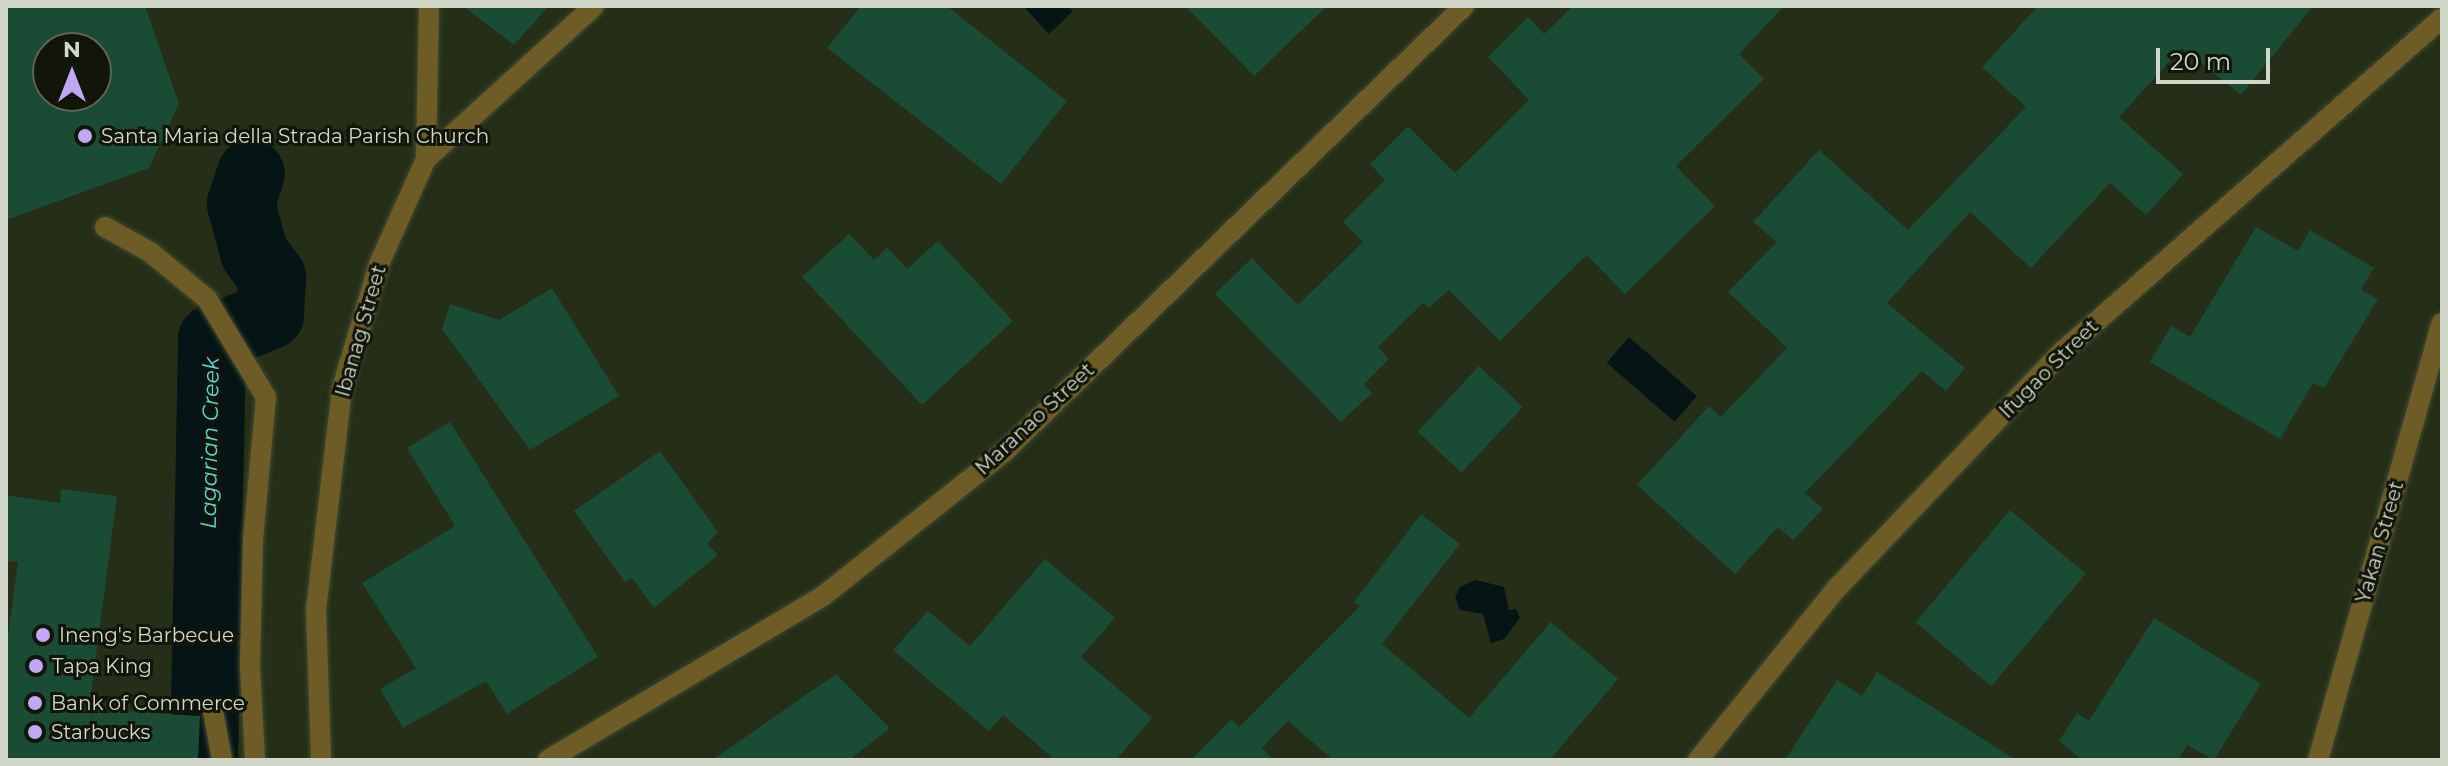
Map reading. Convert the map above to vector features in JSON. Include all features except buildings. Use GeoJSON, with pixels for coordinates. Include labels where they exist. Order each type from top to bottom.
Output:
{"type":"FeatureCollection","features":[{"type":"Feature","properties":{"kind":"street","name":"Ibanag Street"},"geometry":{"type":"LineString","coordinates":[[321,760],[316,610],[342,388],[379,264],[426,159],[429,6]]}},
{"type":"Feature","properties":{"kind":"street"},"geometry":{"type":"LineString","coordinates":[[426,159],[594,6]]}},
{"type":"Feature","properties":{"kind":"street","name":"Maranao Street"},"geometry":{"type":"LineString","coordinates":[[548,760],[823,596],[1004,452],[1464,6]]}},
{"type":"Feature","properties":{"kind":"street","name":"Ifugao Street"},"geometry":{"type":"LineString","coordinates":[[1698,760],[1837,588],[2064,350],[2442,18]]}},
{"type":"Feature","properties":{"kind":"street"},"geometry":{"type":"LineString","coordinates":[[105,227],[150,252],[207,299],[266,397],[253,540],[250,667],[255,760]]}},
{"type":"Feature","properties":{"kind":"street","name":"Yakan Street"},"geometry":{"type":"LineString","coordinates":[[2318,760],[2442,323]]}},
{"type":"Feature","properties":{"kind":"street"},"geometry":{"type":"LineString","coordinates":[[213,711],[222,760]]}},
{"type":"Feature","properties":{"kind":"shaded area"},"geometry":{"type":"Polygon","coordinates":[[[1023,6],[1068,6],[1073,11],[1049,34],[1023,6]]]}},
{"type":"Feature","properties":{"kind":"shaded area"},"geometry":{"type":"Polygon","coordinates":[[[1629,337],[1697,396],[1675,422],[1607,363],[1629,337]]]}},
{"type":"Feature","properties":{"kind":"shaded area"},"geometry":{"type":"Polygon","coordinates":[[[1476,580],[1504,587],[1509,610],[1516,609],[1520,618],[1504,639],[1491,643],[1483,614],[1460,610],[1455,597],[1460,587],[1476,580]]]}},
{"type":"Feature","properties":{"kind":"waterway","name":"Lagarian Creek"},"geometry":{"type":"LineString","coordinates":[[204,760],[212,339],[270,315],[272,277],[254,252],[241,204],[251,174]]}},
{"type":"Feature","properties":{"kind":"place","name":"Santa Maria della Strada Parish Church"},"geometry":{"type":"Point","coordinates":[85,136]}},
{"type":"Feature","properties":{"kind":"place","name":"Ineng's Barbecue"},"geometry":{"type":"Point","coordinates":[43,635]}},
{"type":"Feature","properties":{"kind":"place","name":"Tapa King"},"geometry":{"type":"Point","coordinates":[36,666]}},
{"type":"Feature","properties":{"kind":"place","name":"Bank of Commerce"},"geometry":{"type":"Point","coordinates":[35,703]}},
{"type":"Feature","properties":{"kind":"place","name":"Starbucks"},"geometry":{"type":"Point","coordinates":[35,732]}}]}
